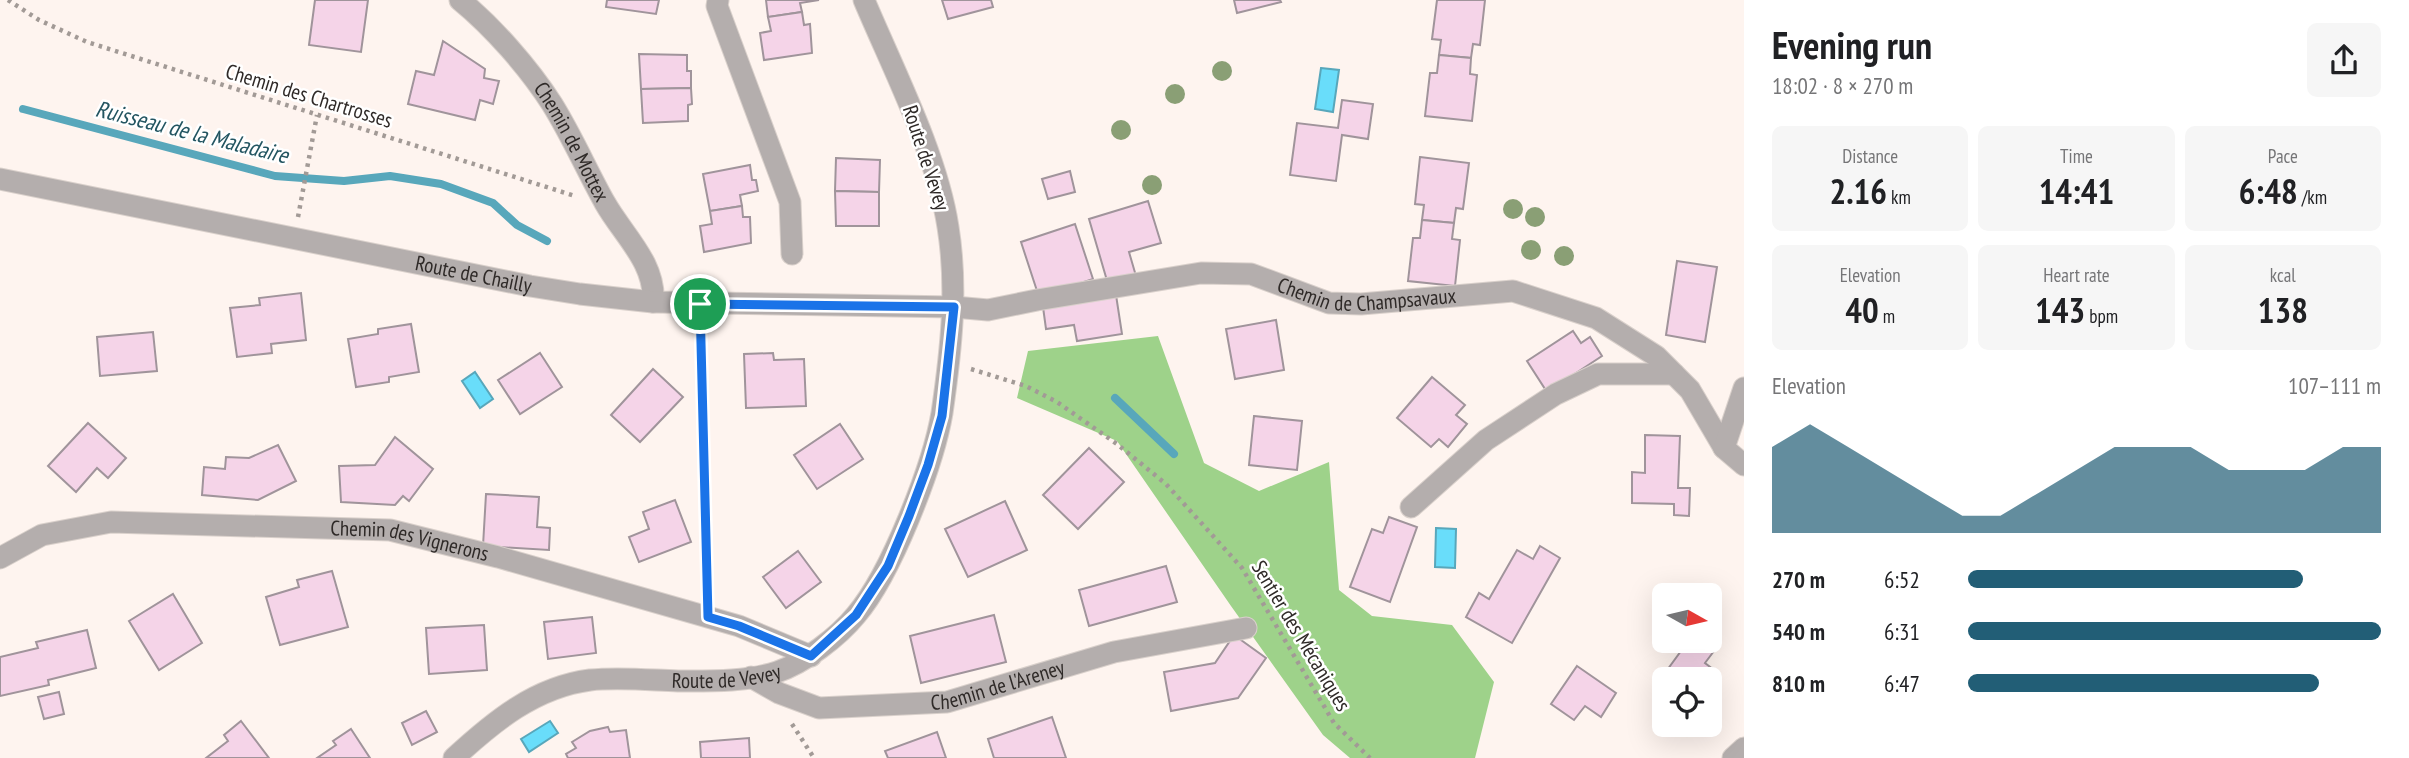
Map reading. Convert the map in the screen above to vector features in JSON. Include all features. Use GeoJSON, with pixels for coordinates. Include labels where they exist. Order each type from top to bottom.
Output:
{"type":"FeatureCollection","features":[{"type":"Feature","properties":{"kind":"street"},"geometry":{"type":"LineString","coordinates":[[718,0],[717,6],[790,202],[792,254]]}},
{"type":"Feature","properties":{"kind":"street","name":"Route de Vevey"},"geometry":{"type":"LineString","coordinates":[[454,758],[488,727],[517,707],[541,694],[567,685],[591,680],[715,681],[776,672],[811,656],[856,615],[888,566],[928,465],[942,416],[954,307],[948,227],[937,183],[916,123],[864,0]]}},
{"type":"Feature","properties":{"kind":"street","name":"Chemin de Mottex"},"geometry":{"type":"LineString","coordinates":[[471,4],[552,104],[606,206],[651,276],[653,302]]}},
{"type":"Feature","properties":{"kind":"street","name":"Route de Chailly"},"geometry":{"type":"LineString","coordinates":[[0,179],[530,286],[653,302],[954,307]]}},
{"type":"Feature","properties":{"kind":"street","name":"Chemin de Champsavaux"},"geometry":{"type":"LineString","coordinates":[[954,307],[988,310],[1202,273],[1251,274],[1328,303],[1361,304],[1513,291],[1596,318],[1656,356],[1690,390],[1724,448],[1744,465]]}},
{"type":"Feature","properties":{"kind":"street"},"geometry":{"type":"LineString","coordinates":[[1411,507],[1486,440],[1556,394],[1598,374],[1674,374]]}},
{"type":"Feature","properties":{"kind":"street"},"geometry":{"type":"LineString","coordinates":[[1724,448],[1744,388]]}},
{"type":"Feature","properties":{"kind":"street","name":"Chemin des Vignerons"},"geometry":{"type":"LineString","coordinates":[[0,558],[42,535],[111,522],[390,530],[498,557],[739,626],[811,656]]}},
{"type":"Feature","properties":{"kind":"street","name":"Chemin de l'Areney"},"geometry":{"type":"LineString","coordinates":[[751,677],[779,693],[819,708],[947,702],[1114,652],[1246,628]]}},
{"type":"Feature","properties":{"kind":"street"},"geometry":{"type":"LineString","coordinates":[[1734,758],[1744,748]]}},
{"type":"Feature","properties":{"kind":"path","name":"Chemin des Chartrosses"},"geometry":{"type":"LineString","coordinates":[[8,0],[40,20],[87,42],[606,206]]}},
{"type":"Feature","properties":{"kind":"path"},"geometry":{"type":"LineString","coordinates":[[299,209],[317,115]]}},
{"type":"Feature","properties":{"kind":"path"},"geometry":{"type":"LineString","coordinates":[[700,304],[708,617]]}},
{"type":"Feature","properties":{"kind":"path","name":"Sentier des Mécaniques"},"geometry":{"type":"LineString","coordinates":[[967,368],[1026,386],[1057,402],[1166,484],[1242,568],[1334,723],[1370,758]]}},
{"type":"Feature","properties":{"kind":"green space"},"geometry":{"type":"Polygon","coordinates":[[[1158,336],[1204,463],[1259,491],[1329,462],[1339,590],[1372,616],[1452,625],[1494,682],[1475,758],[1350,758],[1323,735],[1117,441],[1017,398],[1028,351],[1158,336]]]}},
{"type":"Feature","properties":{"kind":"water"},"geometry":{"type":"Polygon","coordinates":[[[1321,68],[1339,70],[1333,112],[1315,109],[1321,68]]]}},
{"type":"Feature","properties":{"kind":"water"},"geometry":{"type":"Polygon","coordinates":[[[475,372],[493,399],[480,408],[462,381],[475,372]]]}},
{"type":"Feature","properties":{"kind":"water"},"geometry":{"type":"Polygon","coordinates":[[[1436,528],[1456,529],[1455,568],[1435,567],[1436,528]]]}},
{"type":"Feature","properties":{"kind":"water"},"geometry":{"type":"Polygon","coordinates":[[[550,721],[558,733],[529,752],[521,739],[550,721]]]}},
{"type":"Feature","properties":{"kind":"building"},"geometry":{"type":"Polygon","coordinates":[[[315,0],[368,0],[361,52],[309,45],[315,0]]]}},
{"type":"Feature","properties":{"kind":"building"},"geometry":{"type":"Polygon","coordinates":[[[607,0],[659,0],[656,14],[606,7],[607,0]]]}},
{"type":"Feature","properties":{"kind":"building"},"geometry":{"type":"Polygon","coordinates":[[[766,0],[819,0],[800,3],[802,12],[768,17],[766,0]]]}},
{"type":"Feature","properties":{"kind":"building"},"geometry":{"type":"Polygon","coordinates":[[[942,0],[991,0],[993,7],[948,19],[942,0]]]}},
{"type":"Feature","properties":{"kind":"building"},"geometry":{"type":"Polygon","coordinates":[[[1234,0],[1280,0],[1281,2],[1237,13],[1234,0]]]}},
{"type":"Feature","properties":{"kind":"building"},"geometry":{"type":"Polygon","coordinates":[[[1437,0],[1485,0],[1480,45],[1473,44],[1471,58],[1439,55],[1441,40],[1432,39],[1437,0]]]}},
{"type":"Feature","properties":{"kind":"building"},"geometry":{"type":"Polygon","coordinates":[[[802,12],[804,25],[810,24],[812,53],[764,60],[760,33],[771,31],[768,17],[802,12]]]}},
{"type":"Feature","properties":{"kind":"building"},"geometry":{"type":"Polygon","coordinates":[[[443,41],[485,69],[484,78],[499,81],[493,104],[480,100],[475,120],[408,104],[416,71],[434,75],[443,41]]]}},
{"type":"Feature","properties":{"kind":"building"},"geometry":{"type":"Polygon","coordinates":[[[639,54],[687,55],[691,88],[641,89],[639,54]]]}},
{"type":"Feature","properties":{"kind":"building"},"geometry":{"type":"Polygon","coordinates":[[[1439,55],[1471,58],[1470,74],[1477,75],[1472,121],[1425,116],[1430,73],[1437,73],[1439,55]]]}},
{"type":"Feature","properties":{"kind":"building"},"geometry":{"type":"Polygon","coordinates":[[[691,88],[692,104],[688,105],[688,121],[643,123],[641,89],[691,88]]]}},
{"type":"Feature","properties":{"kind":"building"},"geometry":{"type":"Polygon","coordinates":[[[1342,100],[1373,104],[1368,139],[1342,135],[1336,181],[1290,175],[1297,123],[1338,128],[1342,100]]]}},
{"type":"Feature","properties":{"kind":"building"},"geometry":{"type":"Polygon","coordinates":[[[1420,157],[1469,163],[1463,209],[1456,208],[1454,223],[1422,220],[1424,205],[1415,204],[1420,157]]]}},
{"type":"Feature","properties":{"kind":"building"},"geometry":{"type":"Polygon","coordinates":[[[836,158],[880,160],[879,192],[835,191],[836,158]]]}},
{"type":"Feature","properties":{"kind":"building"},"geometry":{"type":"Polygon","coordinates":[[[750,165],[752,180],[756,180],[758,191],[740,195],[742,206],[710,211],[703,174],[750,165]]]}},
{"type":"Feature","properties":{"kind":"building"},"geometry":{"type":"Polygon","coordinates":[[[1070,171],[1075,192],[1048,199],[1042,179],[1070,171]]]}},
{"type":"Feature","properties":{"kind":"building"},"geometry":{"type":"Polygon","coordinates":[[[835,191],[879,192],[879,226],[836,226],[835,191]]]}},
{"type":"Feature","properties":{"kind":"building"},"geometry":{"type":"Polygon","coordinates":[[[1148,201],[1161,243],[1129,252],[1136,276],[1108,284],[1089,219],[1148,201]]]}},
{"type":"Feature","properties":{"kind":"building"},"geometry":{"type":"Polygon","coordinates":[[[742,206],[743,217],[750,217],[751,243],[704,252],[700,226],[712,224],[710,211],[742,206]]]}},
{"type":"Feature","properties":{"kind":"building"},"geometry":{"type":"Polygon","coordinates":[[[1422,220],[1454,223],[1452,239],[1460,240],[1455,286],[1408,281],[1413,238],[1420,238],[1422,220]]]}},
{"type":"Feature","properties":{"kind":"building"},"geometry":{"type":"Polygon","coordinates":[[[1075,224],[1093,279],[1039,297],[1021,242],[1075,224]]]}},
{"type":"Feature","properties":{"kind":"building"},"geometry":{"type":"Polygon","coordinates":[[[1677,261],[1717,267],[1705,342],[1666,335],[1677,261]]]}},
{"type":"Feature","properties":{"kind":"building"},"geometry":{"type":"Polygon","coordinates":[[[301,293],[306,340],[271,344],[272,353],[237,357],[230,308],[260,305],[259,298],[301,293]]]}},
{"type":"Feature","properties":{"kind":"building"},"geometry":{"type":"Polygon","coordinates":[[[1116,295],[1122,334],[1077,341],[1074,325],[1046,329],[1043,307],[1116,295]]]}},
{"type":"Feature","properties":{"kind":"building"},"geometry":{"type":"Polygon","coordinates":[[[1276,320],[1284,370],[1235,379],[1226,329],[1276,320]]]}},
{"type":"Feature","properties":{"kind":"building"},"geometry":{"type":"Polygon","coordinates":[[[411,324],[419,372],[389,377],[389,382],[356,387],[348,339],[378,334],[378,329],[411,324]]]}},
{"type":"Feature","properties":{"kind":"building"},"geometry":{"type":"Polygon","coordinates":[[[1573,331],[1581,343],[1590,337],[1602,356],[1547,392],[1527,361],[1573,331]]]}},
{"type":"Feature","properties":{"kind":"building"},"geometry":{"type":"Polygon","coordinates":[[[153,332],[157,371],[100,376],[97,337],[153,332]]]}},
{"type":"Feature","properties":{"kind":"building"},"geometry":{"type":"Polygon","coordinates":[[[540,353],[562,387],[520,414],[498,380],[540,353]]]}},
{"type":"Feature","properties":{"kind":"building"},"geometry":{"type":"Polygon","coordinates":[[[773,353],[774,360],[804,359],[806,406],[746,408],[744,354],[773,353]]]}},
{"type":"Feature","properties":{"kind":"building"},"geometry":{"type":"Polygon","coordinates":[[[653,369],[683,397],[640,442],[611,415],[653,369]]]}},
{"type":"Feature","properties":{"kind":"building"},"geometry":{"type":"Polygon","coordinates":[[[1432,377],[1465,405],[1456,415],[1467,424],[1448,447],[1439,439],[1431,447],[1397,418],[1432,377]]]}},
{"type":"Feature","properties":{"kind":"building"},"geometry":{"type":"Polygon","coordinates":[[[1254,416],[1302,421],[1297,470],[1249,465],[1254,416]]]}},
{"type":"Feature","properties":{"kind":"building"},"geometry":{"type":"Polygon","coordinates":[[[88,423],[126,458],[108,478],[97,468],[76,492],[48,466],[88,423]]]}},
{"type":"Feature","properties":{"kind":"building"},"geometry":{"type":"Polygon","coordinates":[[[840,424],[863,459],[817,489],[794,455],[840,424]]]}},
{"type":"Feature","properties":{"kind":"building"},"geometry":{"type":"Polygon","coordinates":[[[1645,435],[1680,436],[1678,488],[1690,488],[1689,516],[1674,515],[1674,504],[1632,503],[1632,472],[1645,473],[1645,435]]]}},
{"type":"Feature","properties":{"kind":"building"},"geometry":{"type":"Polygon","coordinates":[[[395,437],[433,469],[409,501],[403,496],[395,505],[341,502],[339,466],[375,465],[395,437]]]}},
{"type":"Feature","properties":{"kind":"building"},"geometry":{"type":"Polygon","coordinates":[[[278,445],[296,481],[258,500],[202,495],[204,467],[225,469],[226,457],[249,458],[278,445]]]}},
{"type":"Feature","properties":{"kind":"building"},"geometry":{"type":"Polygon","coordinates":[[[1089,448],[1124,482],[1078,529],[1043,495],[1089,448]]]}},
{"type":"Feature","properties":{"kind":"building"},"geometry":{"type":"Polygon","coordinates":[[[486,494],[539,497],[537,527],[550,528],[549,550],[483,546],[486,494]]]}},
{"type":"Feature","properties":{"kind":"building"},"geometry":{"type":"Polygon","coordinates":[[[675,500],[691,542],[639,562],[629,537],[649,529],[643,512],[675,500]]]}},
{"type":"Feature","properties":{"kind":"building"},"geometry":{"type":"Polygon","coordinates":[[[1005,501],[1027,550],[968,577],[945,529],[1005,501]]]}},
{"type":"Feature","properties":{"kind":"building"},"geometry":{"type":"Polygon","coordinates":[[[1389,517],[1417,527],[1390,602],[1350,587],[1372,529],[1383,533],[1389,517]]]}},
{"type":"Feature","properties":{"kind":"building"},"geometry":{"type":"Polygon","coordinates":[[[1540,546],[1560,558],[1512,643],[1466,617],[1479,593],[1489,599],[1517,550],[1533,559],[1540,546]]]}},
{"type":"Feature","properties":{"kind":"building"},"geometry":{"type":"Polygon","coordinates":[[[798,551],[821,582],[786,608],[763,577],[798,551]]]}},
{"type":"Feature","properties":{"kind":"building"},"geometry":{"type":"Polygon","coordinates":[[[1166,566],[1177,602],[1089,626],[1079,590],[1166,566]]]}},
{"type":"Feature","properties":{"kind":"building"},"geometry":{"type":"Polygon","coordinates":[[[332,571],[348,627],[280,645],[266,597],[299,587],[297,580],[332,571]]]}},
{"type":"Feature","properties":{"kind":"building"},"geometry":{"type":"Polygon","coordinates":[[[173,594],[202,643],[159,670],[129,621],[173,594]]]}},
{"type":"Feature","properties":{"kind":"building"},"geometry":{"type":"Polygon","coordinates":[[[994,615],[1006,662],[921,683],[910,636],[994,615]]]}},
{"type":"Feature","properties":{"kind":"building"},"geometry":{"type":"Polygon","coordinates":[[[592,617],[596,653],[548,659],[544,622],[592,617]]]}},
{"type":"Feature","properties":{"kind":"building"},"geometry":{"type":"Polygon","coordinates":[[[484,625],[487,670],[429,674],[426,628],[484,625]]]}},
{"type":"Feature","properties":{"kind":"building"},"geometry":{"type":"Polygon","coordinates":[[[87,630],[96,668],[48,680],[49,685],[0,696],[0,657],[38,648],[36,642],[87,630]]]}},
{"type":"Feature","properties":{"kind":"building"},"geometry":{"type":"Polygon","coordinates":[[[1234,635],[1266,658],[1238,698],[1171,711],[1164,672],[1215,663],[1234,635]]]}},
{"type":"Feature","properties":{"kind":"building"},"geometry":{"type":"Polygon","coordinates":[[[1680,653],[1712,653],[1705,663],[1710,667],[1669,667],[1680,653]]]}},
{"type":"Feature","properties":{"kind":"building"},"geometry":{"type":"Polygon","coordinates":[[[1577,666],[1616,693],[1601,717],[1585,706],[1574,720],[1551,704],[1577,666]]]}},
{"type":"Feature","properties":{"kind":"building"},"geometry":{"type":"Polygon","coordinates":[[[59,692],[64,714],[44,719],[38,697],[59,692]]]}},
{"type":"Feature","properties":{"kind":"building"},"geometry":{"type":"Polygon","coordinates":[[[426,711],[437,732],[412,745],[402,723],[426,711]]]}},
{"type":"Feature","properties":{"kind":"building"},"geometry":{"type":"Polygon","coordinates":[[[1052,717],[1066,758],[994,758],[988,739],[1052,717]]]}},
{"type":"Feature","properties":{"kind":"building"},"geometry":{"type":"Polygon","coordinates":[[[241,721],[269,758],[206,758],[228,741],[224,735],[241,721]]]}},
{"type":"Feature","properties":{"kind":"building"},"geometry":{"type":"Polygon","coordinates":[[[608,727],[610,732],[626,730],[630,758],[568,758],[566,754],[576,748],[572,742],[590,731],[608,727]]]}},
{"type":"Feature","properties":{"kind":"building"},"geometry":{"type":"Polygon","coordinates":[[[351,729],[370,758],[317,758],[336,745],[333,741],[351,729]]]}},
{"type":"Feature","properties":{"kind":"building"},"geometry":{"type":"Polygon","coordinates":[[[937,732],[946,758],[888,758],[885,751],[937,732]]]}},
{"type":"Feature","properties":{"kind":"building"},"geometry":{"type":"Polygon","coordinates":[[[749,738],[750,758],[701,758],[700,742],[749,738]]]}},
{"type":"Feature","properties":{"kind":"waterway","name":"Ruisseau de la Maladaire"},"geometry":{"type":"LineString","coordinates":[[23,109],[275,176],[344,181],[390,176],[441,184],[493,203],[517,225],[547,241]]}},
{"type":"Feature","properties":{"kind":"waterway","name":"Ruisseau de la Maladaire"},"geometry":{"type":"LineString","coordinates":[[1115,398],[1174,454]]}},
{"type":"Feature","properties":{"kind":"route"},"geometry":{"type":"LineString","coordinates":[[700,304],[954,307],[942,416],[909,516],[888,566],[856,615],[811,656],[739,626],[708,617],[700,304]]}}]}
